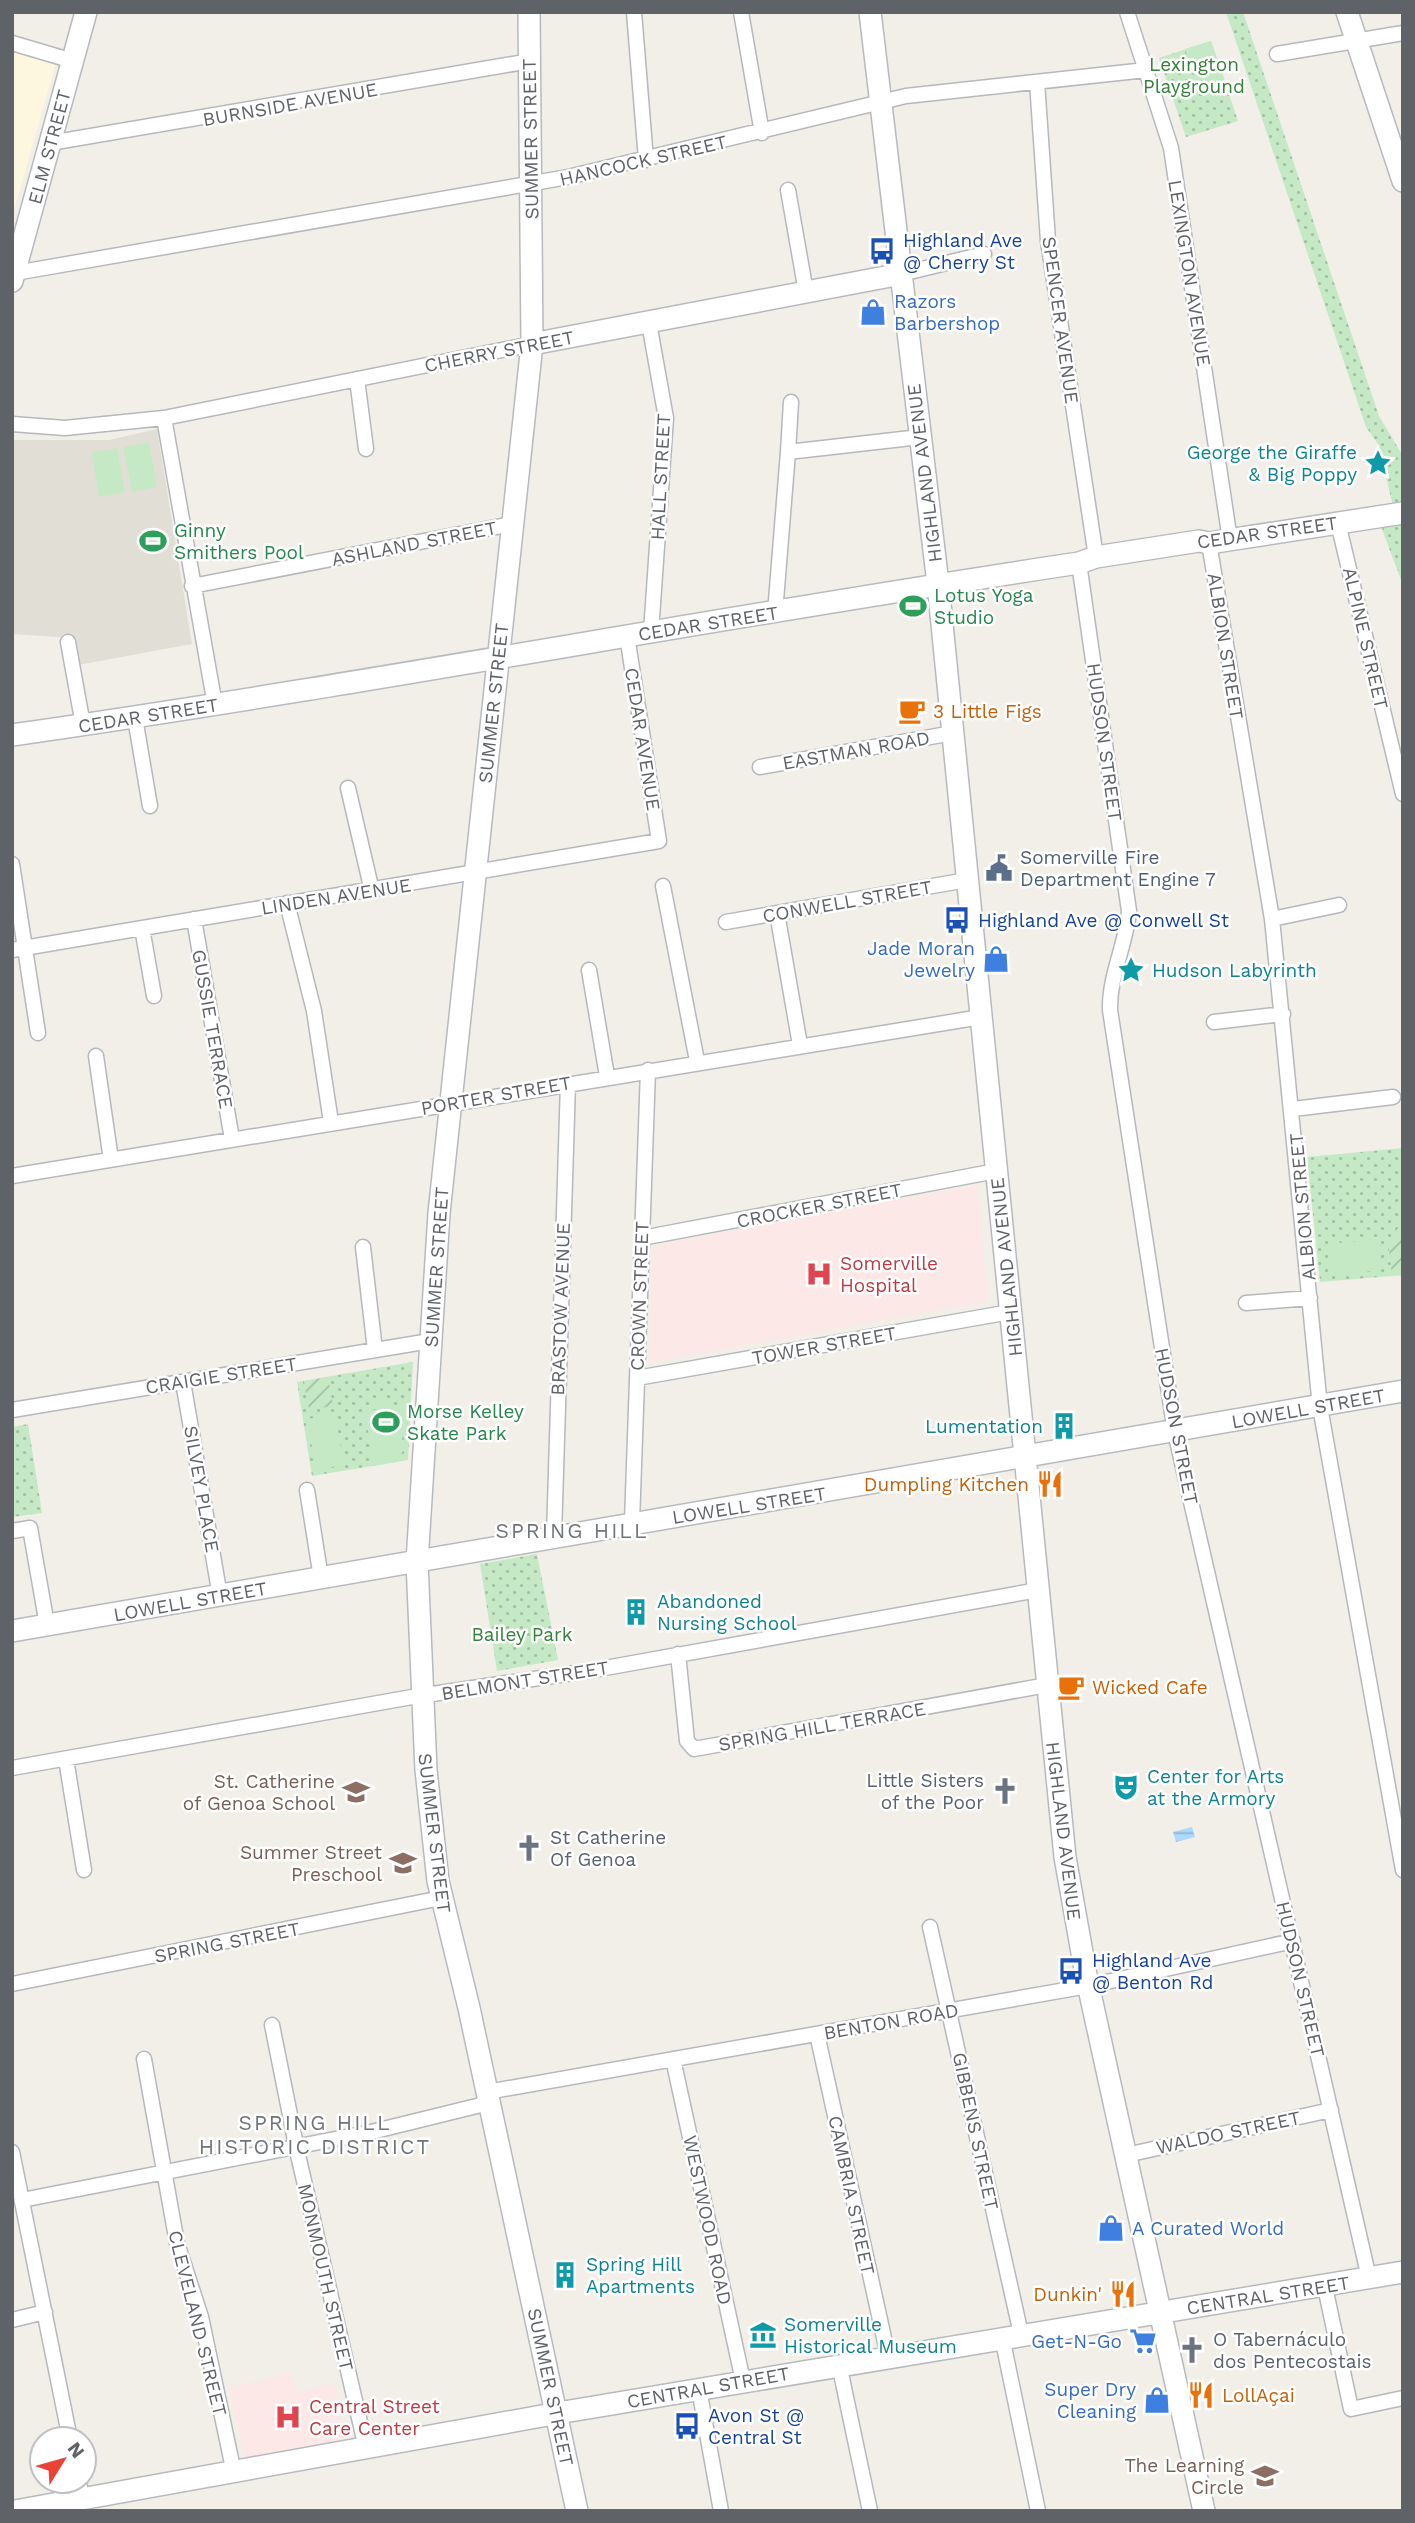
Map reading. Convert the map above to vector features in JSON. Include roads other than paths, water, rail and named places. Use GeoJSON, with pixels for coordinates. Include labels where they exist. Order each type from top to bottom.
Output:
{"type":"FeatureCollection","features":[{"type":"Feature","properties":{"kind":"main road","name":"ELM STREET"},"geometry":{"type":"LineString","coordinates":[[13,277],[86,12]]}},
{"type":"Feature","properties":{"kind":"main road","name":"SUMMER STREET"},"geometry":{"type":"LineString","coordinates":[[529,12],[532,344],[439,1213],[417,1562],[427,1785],[441,1898],[460,1968],[577,2511]]}},
{"type":"Feature","properties":{"kind":"main road","name":"HIGHLAND AVENUE"},"geometry":{"type":"LineString","coordinates":[[870,12],[938,584],[1066,1868],[1088,1986],[1204,2511]]}},
{"type":"Feature","properties":{"kind":"main road"},"geometry":{"type":"LineString","coordinates":[[1347,12],[1402,173]]}},
{"type":"Feature","properties":{"kind":"main road","name":"CHERRY STREET"},"geometry":{"type":"LineString","coordinates":[[532,344],[901,274]]}},
{"type":"Feature","properties":{"kind":"main road","name":"CEDAR STREET"},"geometry":{"type":"LineString","coordinates":[[12,735],[215,705],[1199,541],[1219,542],[1403,513]]}},
{"type":"Feature","properties":{"kind":"main road","name":"LOWELL STREET"},"geometry":{"type":"LineString","coordinates":[[12,1631],[1403,1391]]}},
{"type":"Feature","properties":{"kind":"main road","name":"CENTRAL STREET"},"geometry":{"type":"LineString","coordinates":[[98,2488],[234,2473],[839,2364],[1325,2287],[1403,2272]]}},
{"type":"Feature","properties":{"kind":"main road","name":"CENTRAL STREET"},"geometry":{"type":"LineString","coordinates":[[15,2511],[65,2495]]}},
{"type":"Feature","properties":{"kind":"street"},"geometry":{"type":"LineString","coordinates":[[634,12],[646,160]]}},
{"type":"Feature","properties":{"kind":"street"},"geometry":{"type":"LineString","coordinates":[[741,12],[762,133]]}},
{"type":"Feature","properties":{"kind":"street","name":"LEXINGTON AVENUE"},"geometry":{"type":"LineString","coordinates":[[1127,12],[1171,148],[1219,542]]}},
{"type":"Feature","properties":{"kind":"street"},"geometry":{"type":"LineString","coordinates":[[1276,54],[1403,33]]}},
{"type":"Feature","properties":{"kind":"street"},"geometry":{"type":"LineString","coordinates":[[12,43],[73,61]]}},
{"type":"Feature","properties":{"kind":"street","name":"BURNSIDE AVENUE"},"geometry":{"type":"LineString","coordinates":[[51,143],[530,61]]}},
{"type":"Feature","properties":{"kind":"street","name":"HANCOCK STREET"},"geometry":{"type":"LineString","coordinates":[[13,277],[531,184],[762,133],[909,95],[1146,70]]}},
{"type":"Feature","properties":{"kind":"street","name":"SPENCER AVENUE"},"geometry":{"type":"LineString","coordinates":[[1037,82],[1048,241],[1088,560]]}},
{"type":"Feature","properties":{"kind":"street"},"geometry":{"type":"LineString","coordinates":[[788,190],[806,292]]}},
{"type":"Feature","properties":{"kind":"street","name":"CHERRY STREET"},"geometry":{"type":"LineString","coordinates":[[901,274],[984,254]]}},
{"type":"Feature","properties":{"kind":"street","name":"HALL STREET"},"geometry":{"type":"LineString","coordinates":[[649,323],[666,418],[651,632]]}},
{"type":"Feature","properties":{"kind":"street","name":"CHERRY STREET"},"geometry":{"type":"LineString","coordinates":[[12,424],[65,428],[164,418],[532,344]]}},
{"type":"Feature","properties":{"kind":"street"},"geometry":{"type":"LineString","coordinates":[[357,379],[366,449]]}},
{"type":"Feature","properties":{"kind":"street"},"geometry":{"type":"LineString","coordinates":[[775,613],[791,402]]}},
{"type":"Feature","properties":{"kind":"street"},"geometry":{"type":"LineString","coordinates":[[164,418],[215,705]]}},
{"type":"Feature","properties":{"kind":"street"},"geometry":{"type":"LineString","coordinates":[[788,452],[920,437]]}},
{"type":"Feature","properties":{"kind":"street","name":"ALPINE STREET"},"geometry":{"type":"LineString","coordinates":[[1338,523],[1403,794]]}},
{"type":"Feature","properties":{"kind":"street","name":"ASHLAND STREET"},"geometry":{"type":"LineString","coordinates":[[192,586],[512,524]]}},
{"type":"Feature","properties":{"kind":"street","name":"ALBION STREET"},"geometry":{"type":"LineString","coordinates":[[1219,542],[1272,919],[1293,1109],[1320,1407],[1403,1870]]}},
{"type":"Feature","properties":{"kind":"street","name":"HUDSON STREET"},"geometry":{"type":"LineString","coordinates":[[1088,560],[1129,911],[1127,933],[1110,993],[1110,1010],[1175,1432],[1369,2278]]}},
{"type":"Feature","properties":{"kind":"street","name":"CEDAR AVENUE"},"geometry":{"type":"LineString","coordinates":[[627,636],[659,841]]}},
{"type":"Feature","properties":{"kind":"street"},"geometry":{"type":"LineString","coordinates":[[68,642],[83,725]]}},
{"type":"Feature","properties":{"kind":"street"},"geometry":{"type":"LineString","coordinates":[[135,718],[150,806]]}},
{"type":"Feature","properties":{"kind":"street","name":"EASTMAN ROAD"},"geometry":{"type":"LineString","coordinates":[[760,767],[953,733]]}},
{"type":"Feature","properties":{"kind":"street"},"geometry":{"type":"LineString","coordinates":[[348,788],[372,891]]}},
{"type":"Feature","properties":{"kind":"street","name":"LINDEN AVENUE"},"geometry":{"type":"LineString","coordinates":[[18,949],[659,841]]}},
{"type":"Feature","properties":{"kind":"street"},"geometry":{"type":"LineString","coordinates":[[12,864],[18,949],[38,1033]]}},
{"type":"Feature","properties":{"kind":"street","name":"CONWELL STREET"},"geometry":{"type":"LineString","coordinates":[[726,922],[967,880]]}},
{"type":"Feature","properties":{"kind":"street"},"geometry":{"type":"LineString","coordinates":[[663,886],[697,1062]]}},
{"type":"Feature","properties":{"kind":"street"},"geometry":{"type":"LineString","coordinates":[[286,903],[314,1011],[331,1122]]}},
{"type":"Feature","properties":{"kind":"street"},"geometry":{"type":"LineString","coordinates":[[1272,919],[1339,905]]}},
{"type":"Feature","properties":{"kind":"street"},"geometry":{"type":"LineString","coordinates":[[777,913],[800,1045]]}},
{"type":"Feature","properties":{"kind":"street","name":"GUSSIE TERRACE"},"geometry":{"type":"LineString","coordinates":[[194,919],[232,1139]]}},
{"type":"Feature","properties":{"kind":"street"},"geometry":{"type":"LineString","coordinates":[[142,928],[154,996]]}},
{"type":"Feature","properties":{"kind":"street"},"geometry":{"type":"LineString","coordinates":[[589,970],[607,1076]]}},
{"type":"Feature","properties":{"kind":"street"},"geometry":{"type":"LineString","coordinates":[[1214,1022],[1283,1014]]}},
{"type":"Feature","properties":{"kind":"street","name":"PORTER STREET"},"geometry":{"type":"LineString","coordinates":[[12,1176],[607,1076],[981,1017]]}},
{"type":"Feature","properties":{"kind":"street"},"geometry":{"type":"LineString","coordinates":[[96,1056],[111,1160]]}},
{"type":"Feature","properties":{"kind":"street","name":"CROWN STREET"},"geometry":{"type":"LineString","coordinates":[[632,1522],[648,1070]]}},
{"type":"Feature","properties":{"kind":"street","name":"BRASTOW AVENUE"},"geometry":{"type":"LineString","coordinates":[[554,1536],[568,1083]]}},
{"type":"Feature","properties":{"kind":"street"},"geometry":{"type":"LineString","coordinates":[[1293,1109],[1393,1097]]}},
{"type":"Feature","properties":{"kind":"street","name":"CROCKER STREET"},"geometry":{"type":"LineString","coordinates":[[642,1238],[996,1171]]}},
{"type":"Feature","properties":{"kind":"street"},"geometry":{"type":"LineString","coordinates":[[363,1247],[375,1350]]}},
{"type":"Feature","properties":{"kind":"street"},"geometry":{"type":"LineString","coordinates":[[1247,1303],[1310,1298]]}},
{"type":"Feature","properties":{"kind":"street","name":"TOWER STREET"},"geometry":{"type":"LineString","coordinates":[[637,1378],[1010,1312]]}},
{"type":"Feature","properties":{"kind":"street","name":"CRAIGIE STREET"},"geometry":{"type":"LineString","coordinates":[[12,1410],[430,1341]]}},
{"type":"Feature","properties":{"kind":"street","name":"SILVEY PLACE"},"geometry":{"type":"LineString","coordinates":[[183,1381],[220,1596]]}},
{"type":"Feature","properties":{"kind":"street"},"geometry":{"type":"LineString","coordinates":[[307,1490],[321,1578]]}},
{"type":"Feature","properties":{"kind":"street"},"geometry":{"type":"LineString","coordinates":[[12,1531],[30,1528],[47,1625]]}},
{"type":"Feature","properties":{"kind":"street","name":"BELMONT STREET"},"geometry":{"type":"LineString","coordinates":[[12,1768],[424,1696],[594,1670],[1038,1590]]}},
{"type":"Feature","properties":{"kind":"street","name":"SPRING HILL TERRACE"},"geometry":{"type":"LineString","coordinates":[[678,1654],[687,1741],[694,1749],[1047,1685]]}},
{"type":"Feature","properties":{"kind":"street"},"geometry":{"type":"LineString","coordinates":[[66,1759],[84,1870]]}},
{"type":"Feature","properties":{"kind":"street","name":"SPRING STREET"},"geometry":{"type":"LineString","coordinates":[[12,1984],[441,1898]]}},
{"type":"Feature","properties":{"kind":"street","name":"GIBBENS STREET"},"geometry":{"type":"LineString","coordinates":[[930,1927],[949,2011],[1011,2336],[1038,2511]]}},
{"type":"Feature","properties":{"kind":"street","name":"BENTON ROAD"},"geometry":{"type":"LineString","coordinates":[[22,2200],[371,2132],[488,2097],[673,2059],[1088,1986],[1293,1941]]}},
{"type":"Feature","properties":{"kind":"street","name":"MONMOUTH STREET"},"geometry":{"type":"LineString","coordinates":[[272,2025],[296,2147],[366,2448]]}},
{"type":"Feature","properties":{"kind":"street","name":"CAMBRIA STREET"},"geometry":{"type":"LineString","coordinates":[[817,2034],[888,2356]]}},
{"type":"Feature","properties":{"kind":"street","name":"CLEVELAND STREET"},"geometry":{"type":"LineString","coordinates":[[144,2059],[184,2271],[201,2317],[234,2473]]}},
{"type":"Feature","properties":{"kind":"street","name":"WESTWOOD ROAD"},"geometry":{"type":"LineString","coordinates":[[673,2059],[743,2381]]}},
{"type":"Feature","properties":{"kind":"street","name":"WALDO STREET"},"geometry":{"type":"LineString","coordinates":[[1126,2155],[1331,2110]]}},
{"type":"Feature","properties":{"kind":"street"},"geometry":{"type":"LineString","coordinates":[[12,2152],[67,2425]]}},
{"type":"Feature","properties":{"kind":"street"},"geometry":{"type":"LineString","coordinates":[[1325,2287],[1352,2409],[1403,2398]]}},
{"type":"Feature","properties":{"kind":"street"},"geometry":{"type":"LineString","coordinates":[[12,2320],[45,2312]]}},
{"type":"Feature","properties":{"kind":"street"},"geometry":{"type":"LineString","coordinates":[[839,2364],[870,2511]]}},
{"type":"Feature","properties":{"kind":"street"},"geometry":{"type":"LineString","coordinates":[[699,2389],[721,2511]]}},
{"type":"Feature","properties":{"kind":"water"},"geometry":{"type":"Polygon","coordinates":[[[1192,1827],[1195,1837],[1176,1842],[1173,1832],[1192,1827]]]}},
{"type":"Feature","properties":{"kind":"place","name":"Highland Ave @ Cherry St"},"geometry":{"type":"Point","coordinates":[882,251]}},
{"type":"Feature","properties":{"kind":"place","name":"Razors Barbershop"},"geometry":{"type":"Point","coordinates":[873,312]}},
{"type":"Feature","properties":{"kind":"place","name":"George the Giraffe & Big Poppy"},"geometry":{"type":"Point","coordinates":[1378,463]}},
{"type":"Feature","properties":{"kind":"place","name":"Ginny Smithers Pool"},"geometry":{"type":"Point","coordinates":[153,541]}},
{"type":"Feature","properties":{"kind":"place","name":"Lotus Yoga Studio"},"geometry":{"type":"Point","coordinates":[913,606]}},
{"type":"Feature","properties":{"kind":"place","name":"3 Little Figs"},"geometry":{"type":"Point","coordinates":[912,711]}},
{"type":"Feature","properties":{"kind":"place","name":"Somerville Fire Department Engine 7"},"geometry":{"type":"Point","coordinates":[999,868]}},
{"type":"Feature","properties":{"kind":"place","name":"Highland Ave @ Conwell St"},"geometry":{"type":"Point","coordinates":[957,920]}},
{"type":"Feature","properties":{"kind":"place","name":"Jade Moran Jewelry"},"geometry":{"type":"Point","coordinates":[996,959]}},
{"type":"Feature","properties":{"kind":"place","name":"Hudson Labyrinth"},"geometry":{"type":"Point","coordinates":[1131,970]}},
{"type":"Feature","properties":{"kind":"place","name":"Somerville Hospital"},"geometry":{"type":"Point","coordinates":[819,1274]}},
{"type":"Feature","properties":{"kind":"place","name":"Morse Kelley Skate Park"},"geometry":{"type":"Point","coordinates":[386,1422]}},
{"type":"Feature","properties":{"kind":"place","name":"Lumentation"},"geometry":{"type":"Point","coordinates":[1064,1426]}},
{"type":"Feature","properties":{"kind":"place","name":"Dumpling Kitchen"},"geometry":{"type":"Point","coordinates":[1050,1484]}},
{"type":"Feature","properties":{"kind":"place","name":"Abandoned Nursing School"},"geometry":{"type":"Point","coordinates":[636,1612]}},
{"type":"Feature","properties":{"kind":"place","name":"Wicked Cafe"},"geometry":{"type":"Point","coordinates":[1071,1687]}},
{"type":"Feature","properties":{"kind":"place","name":"Center for Arts at the Armory"},"geometry":{"type":"Point","coordinates":[1126,1787]}},
{"type":"Feature","properties":{"kind":"place","name":"Little Sisters of the Poor"},"geometry":{"type":"Point","coordinates":[1005,1791]}},
{"type":"Feature","properties":{"kind":"place","name":"St. Catherine of Genoa School"},"geometry":{"type":"Point","coordinates":[356,1792]}},
{"type":"Feature","properties":{"kind":"place","name":"St Catherine Of Genoa"},"geometry":{"type":"Point","coordinates":[529,1848]}},
{"type":"Feature","properties":{"kind":"place","name":"Summer Street Preschool"},"geometry":{"type":"Point","coordinates":[403,1863]}},
{"type":"Feature","properties":{"kind":"place","name":"Highland Ave @ Benton Rd"},"geometry":{"type":"Point","coordinates":[1071,1971]}},
{"type":"Feature","properties":{"kind":"place","name":"A Curated World"},"geometry":{"type":"Point","coordinates":[1111,2228]}},
{"type":"Feature","properties":{"kind":"place","name":"Spring Hill Apartments"},"geometry":{"type":"Point","coordinates":[565,2275]}},
{"type":"Feature","properties":{"kind":"place","name":"Dunkin'"},"geometry":{"type":"Point","coordinates":[1123,2294]}},
{"type":"Feature","properties":{"kind":"place","name":"Somerville Historical Museum"},"geometry":{"type":"Point","coordinates":[763,2335]}},
{"type":"Feature","properties":{"kind":"place","name":"Get-N-Go"},"geometry":{"type":"Point","coordinates":[1143,2341]}},
{"type":"Feature","properties":{"kind":"place","name":"O Tabernáculo dos Pentecostais"},"geometry":{"type":"Point","coordinates":[1192,2350]}},
{"type":"Feature","properties":{"kind":"place","name":"LollAçai"},"geometry":{"type":"Point","coordinates":[1201,2395]}},
{"type":"Feature","properties":{"kind":"place","name":"Super Dry Cleaning"},"geometry":{"type":"Point","coordinates":[1157,2400]}},
{"type":"Feature","properties":{"kind":"place","name":"Central Street Care Center"},"geometry":{"type":"Point","coordinates":[288,2417]}},
{"type":"Feature","properties":{"kind":"place","name":"Avon St @ Central St"},"geometry":{"type":"Point","coordinates":[687,2426]}},
{"type":"Feature","properties":{"kind":"place","name":"The Learning Circle"},"geometry":{"type":"Point","coordinates":[1265,2476]}},
{"type":"Feature","properties":{"kind":"district","name":"SPRING HILL"},"geometry":{"type":"Point","coordinates":[572,1531]}},
{"type":"Feature","properties":{"kind":"district","name":"SPRING HILL HISTORIC DISTRICT"},"geometry":{"type":"Point","coordinates":[315,2135]}},
{"type":"Feature","properties":{"kind":"park label","name":"Lexington Playground"},"geometry":{"type":"Point","coordinates":[1194,75]}},
{"type":"Feature","properties":{"kind":"park label","name":"Bailey Park"},"geometry":{"type":"Point","coordinates":[522,1634]}}]}
